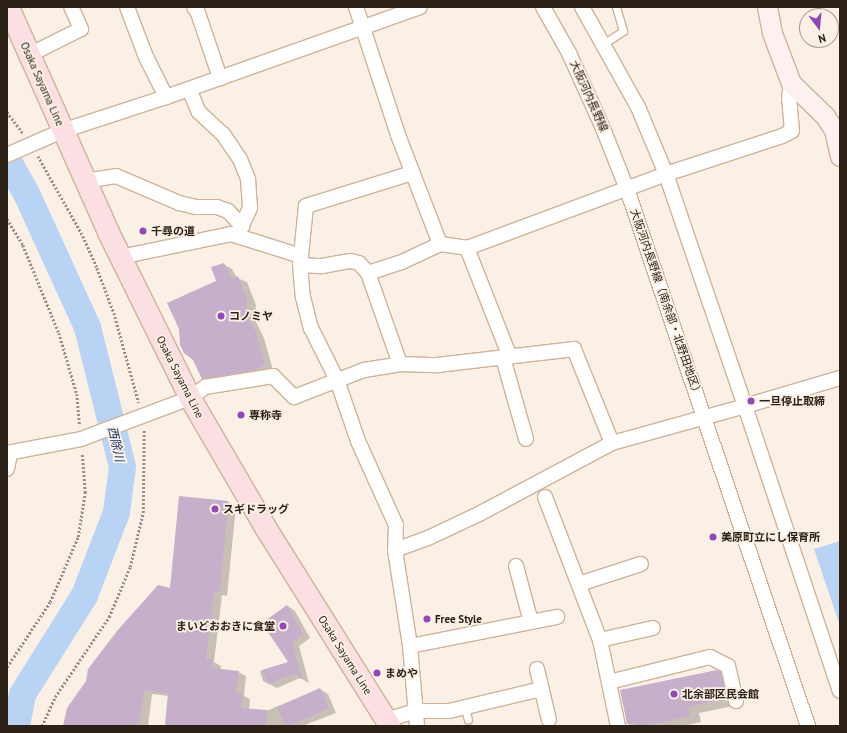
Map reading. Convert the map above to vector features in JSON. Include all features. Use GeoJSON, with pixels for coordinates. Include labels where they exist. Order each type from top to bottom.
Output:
{"type":"FeatureCollection","features":[{"type":"Feature","properties":{"kind":"main road","name":"Osaka Sayama Line"},"geometry":{"type":"LineString","coordinates":[[8,7],[62,131],[120,257],[190,398],[265,526],[388,723]]}},
{"type":"Feature","properties":{"kind":"street"},"geometry":{"type":"LineString","coordinates":[[29,55],[81,29],[71,7]]}},
{"type":"Feature","properties":{"kind":"street"},"geometry":{"type":"LineString","coordinates":[[127,7],[146,57],[166,97]]}},
{"type":"Feature","properties":{"kind":"street"},"geometry":{"type":"LineString","coordinates":[[194,7],[198,13],[220,78]]}},
{"type":"Feature","properties":{"kind":"street"},"geometry":{"type":"LineString","coordinates":[[356,7],[412,173],[440,244]]}},
{"type":"Feature","properties":{"kind":"street"},"geometry":{"type":"LineString","coordinates":[[7,155],[62,131],[166,97],[420,7]]}},
{"type":"Feature","properties":{"kind":"street","name":"大阪河内長野線"},"geometry":{"type":"LineString","coordinates":[[543,7],[569,53],[602,126],[627,189]]}},
{"type":"Feature","properties":{"kind":"street"},"geometry":{"type":"LineString","coordinates":[[582,7],[638,107],[666,174],[840,691]]}},
{"type":"Feature","properties":{"kind":"street"},"geometry":{"type":"LineString","coordinates":[[767,7],[772,33],[791,83],[825,116],[834,130],[840,156]]}},
{"type":"Feature","properties":{"kind":"street"},"geometry":{"type":"LineString","coordinates":[[368,273],[402,262],[440,244],[467,248],[666,174],[792,131],[789,99],[791,83]]}},
{"type":"Feature","properties":{"kind":"street"},"geometry":{"type":"LineString","coordinates":[[120,257],[240,231],[250,208],[248,179],[240,159],[223,134],[198,112],[189,89]]}},
{"type":"Feature","properties":{"kind":"street"},"geometry":{"type":"LineString","coordinates":[[412,173],[306,206],[300,261],[303,297],[311,328],[337,380],[358,441],[396,525],[395,550],[410,646],[417,726]]}},
{"type":"Feature","properties":{"kind":"street"},"geometry":{"type":"LineString","coordinates":[[85,181],[116,176],[179,203],[196,207],[217,207],[228,211],[240,231],[300,261],[322,266],[351,261],[359,263],[368,273],[400,364]]}},
{"type":"Feature","properties":{"kind":"street","name":"大阪河内長野線（南余部・北野田地区）"},"geometry":{"type":"LineString","coordinates":[[627,189],[706,418],[808,726]]}},
{"type":"Feature","properties":{"kind":"street"},"geometry":{"type":"LineString","coordinates":[[467,248],[506,357],[526,439]]}},
{"type":"Feature","properties":{"kind":"street"},"geometry":{"type":"LineString","coordinates":[[7,469],[9,453],[87,437],[190,398],[205,387],[273,376],[294,396],[364,370],[400,364],[438,365],[574,349],[612,442]]}},
{"type":"Feature","properties":{"kind":"street"},"geometry":{"type":"LineString","coordinates":[[395,550],[428,538],[479,514],[612,442],[706,418],[840,378]]}},
{"type":"Feature","properties":{"kind":"street"},"geometry":{"type":"LineString","coordinates":[[545,497],[600,640],[618,726]]}},
{"type":"Feature","properties":{"kind":"street"},"geometry":{"type":"LineString","coordinates":[[579,584],[641,564]]}},
{"type":"Feature","properties":{"kind":"street"},"geometry":{"type":"LineString","coordinates":[[516,566],[531,622]]}},
{"type":"Feature","properties":{"kind":"street"},"geometry":{"type":"LineString","coordinates":[[410,646],[557,617]]}},
{"type":"Feature","properties":{"kind":"street"},"geometry":{"type":"LineString","coordinates":[[600,640],[653,628]]}},
{"type":"Feature","properties":{"kind":"street"},"geometry":{"type":"LineString","coordinates":[[609,682],[710,657],[728,666],[736,700]]}},
{"type":"Feature","properties":{"kind":"street"},"geometry":{"type":"LineString","coordinates":[[537,670],[549,720]]}},
{"type":"Feature","properties":{"kind":"street"},"geometry":{"type":"LineString","coordinates":[[388,723],[416,711],[450,710],[466,714],[541,689]]}},
{"type":"Feature","properties":{"kind":"lane"},"geometry":{"type":"LineString","coordinates":[[603,44],[623,31],[616,7]]}},
{"type":"Feature","properties":{"kind":"water"},"geometry":{"type":"Polygon","coordinates":[[[840,541],[840,626],[814,549],[840,541]]]}},
{"type":"Feature","properties":{"kind":"building"},"geometry":{"type":"Polygon","coordinates":[[[224,263],[232,279],[238,276],[247,299],[247,315],[256,332],[265,365],[255,370],[202,379],[193,360],[184,353],[180,345],[179,329],[167,303],[216,281],[211,267],[224,263]]]}},
{"type":"Feature","properties":{"kind":"building"},"geometry":{"type":"Polygon","coordinates":[[[179,496],[228,501],[220,592],[214,591],[206,659],[213,660],[212,668],[239,671],[236,693],[243,694],[241,708],[267,710],[266,726],[165,725],[168,693],[144,690],[139,726],[63,726],[67,708],[86,681],[88,669],[117,631],[158,585],[170,588],[179,496]]]}},
{"type":"Feature","properties":{"kind":"building"},"geometry":{"type":"Polygon","coordinates":[[[287,605],[303,634],[292,642],[302,678],[300,679],[296,673],[268,684],[262,670],[288,662],[262,623],[287,605]]]}},
{"type":"Feature","properties":{"kind":"building","name":"北余部区民会館"},"geometry":{"type":"Polygon","coordinates":[[[717,670],[721,672],[727,698],[688,707],[690,716],[644,726],[636,726],[636,723],[627,724],[620,690],[717,670]]]}},
{"type":"Feature","properties":{"kind":"building"},"geometry":{"type":"Polygon","coordinates":[[[320,688],[329,708],[289,726],[285,726],[277,707],[320,688]]]}},
{"type":"Feature","properties":{"kind":"waterway","name":"西除川"},"geometry":{"type":"LineString","coordinates":[[7,159],[26,193],[87,327],[122,466],[116,512],[84,595],[22,694],[16,726]]}},
{"type":"Feature","properties":{"kind":"place","name":"千尋の道"},"geometry":{"type":"Point","coordinates":[143,231]}},
{"type":"Feature","properties":{"kind":"place","name":"コノミヤ"},"geometry":{"type":"Point","coordinates":[221,316]}},
{"type":"Feature","properties":{"kind":"place","name":"一旦停止取締"},"geometry":{"type":"Point","coordinates":[751,401]}},
{"type":"Feature","properties":{"kind":"place","name":"専称寺"},"geometry":{"type":"Point","coordinates":[241,415]}},
{"type":"Feature","properties":{"kind":"place","name":"スギドラッグ"},"geometry":{"type":"Point","coordinates":[215,509]}},
{"type":"Feature","properties":{"kind":"place","name":"美原町立にし保育所"},"geometry":{"type":"Point","coordinates":[713,537]}},
{"type":"Feature","properties":{"kind":"place","name":"Free Style"},"geometry":{"type":"Point","coordinates":[427,619]}},
{"type":"Feature","properties":{"kind":"place","name":"まいどおおきに食堂"},"geometry":{"type":"Point","coordinates":[283,626]}},
{"type":"Feature","properties":{"kind":"place","name":"まめや"},"geometry":{"type":"Point","coordinates":[377,673]}},
{"type":"Feature","properties":{"kind":"place","name":"北余部区民会館"},"geometry":{"type":"Point","coordinates":[674,694]}}]}
